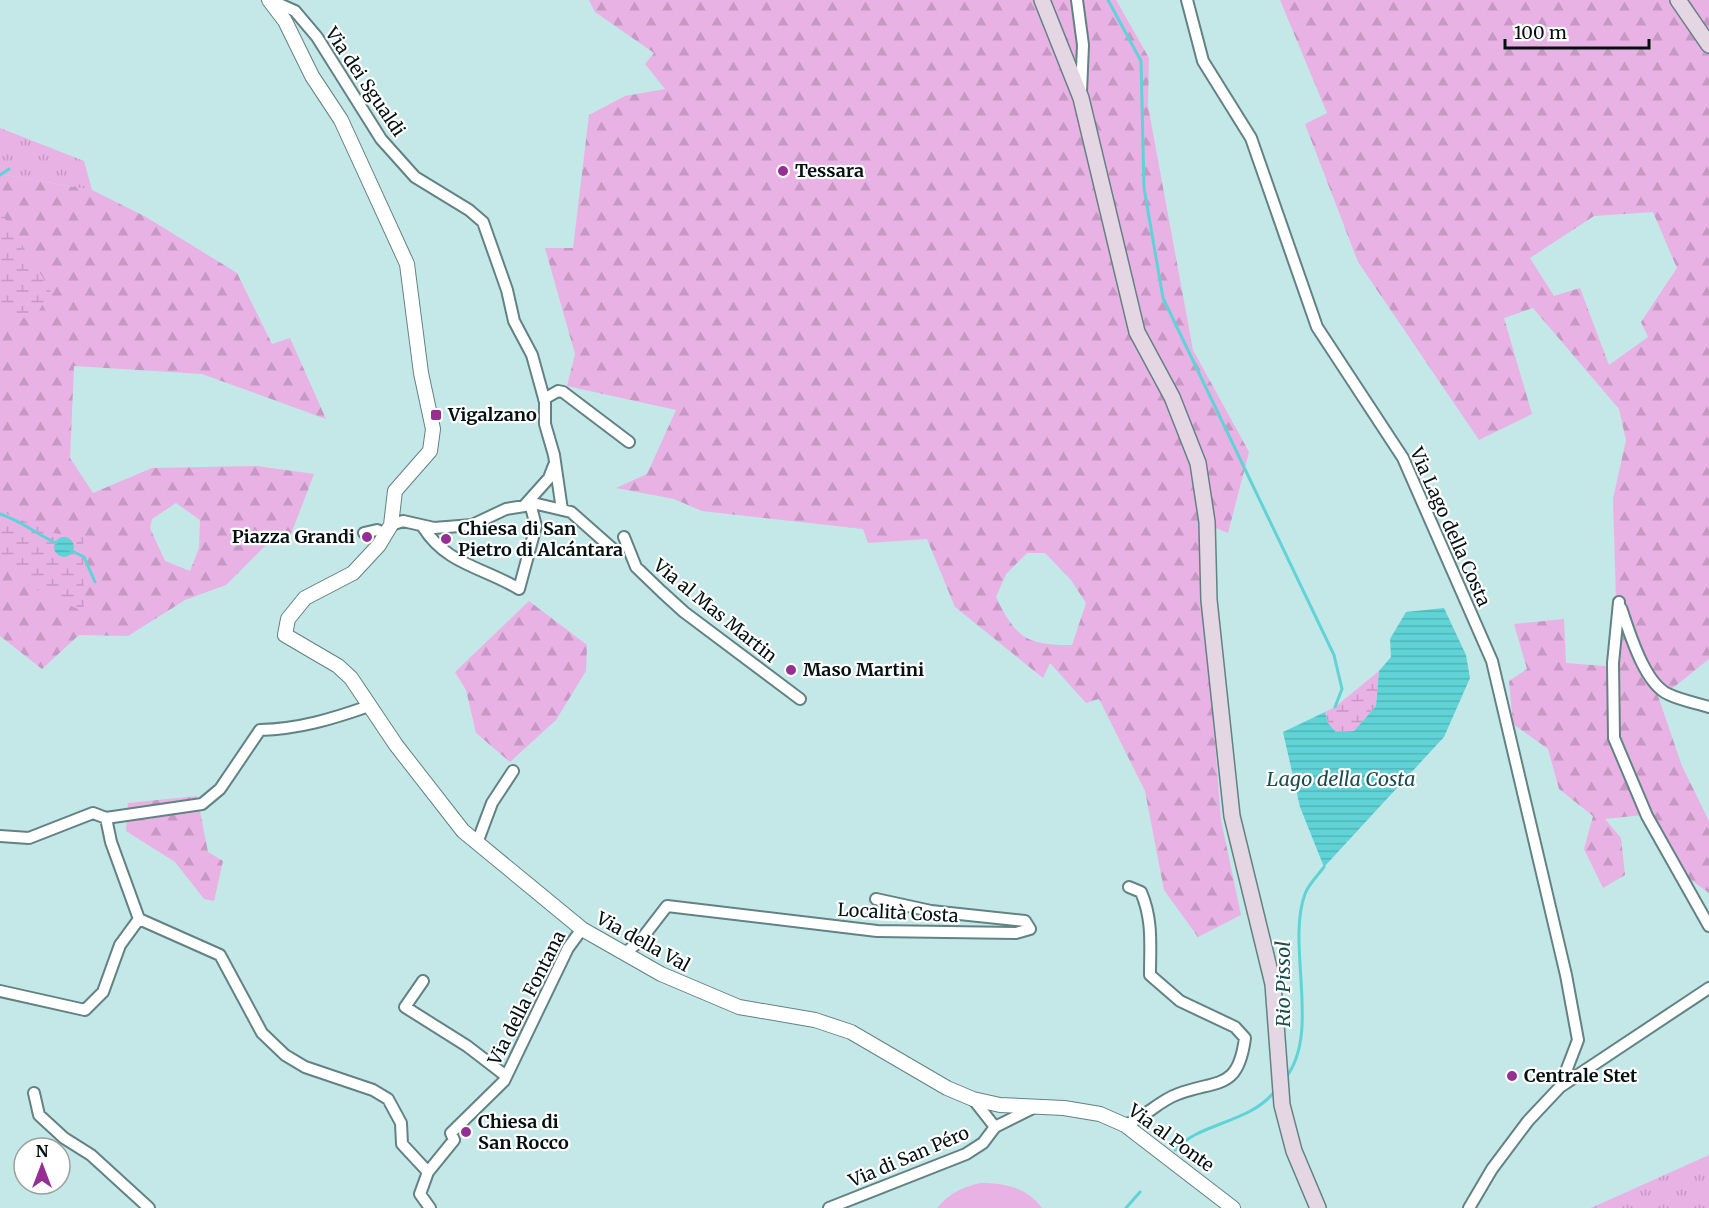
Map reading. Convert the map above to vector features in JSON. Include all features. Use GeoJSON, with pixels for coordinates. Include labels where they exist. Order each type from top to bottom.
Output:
{"type":"FeatureCollection","features":[{"type":"Feature","properties":{"kind":"main road"},"geometry":{"type":"LineString","coordinates":[[1042,0],[1081,98],[1137,332],[1172,397],[1198,463],[1208,522],[1209,600],[1232,816],[1273,984],[1282,1105],[1294,1150],[1318,1208]]}},
{"type":"Feature","properties":{"kind":"main road"},"geometry":{"type":"LineString","coordinates":[[1677,0],[1709,45]]}},
{"type":"Feature","properties":{"kind":"street","name":"Via dei Sgualdi"},"geometry":{"type":"LineString","coordinates":[[269,0],[295,11],[317,37],[381,139],[415,177],[469,210],[483,222],[507,290],[514,321],[532,355],[544,399],[545,424],[554,455],[562,510]]}},
{"type":"Feature","properties":{"kind":"street"},"geometry":{"type":"LineString","coordinates":[[269,0],[285,21],[312,76],[341,120],[407,264],[421,373],[433,429],[429,452],[395,491],[388,529]]}},
{"type":"Feature","properties":{"kind":"street"},"geometry":{"type":"LineString","coordinates":[[1077,0],[1083,45],[1081,98]]}},
{"type":"Feature","properties":{"kind":"street","name":"Via Lago della Costa"},"geometry":{"type":"LineString","coordinates":[[1187,0],[1189,15],[1203,61],[1251,138],[1317,327],[1403,458],[1492,661],[1566,975],[1578,1040],[1560,1087]]}},
{"type":"Feature","properties":{"kind":"street"},"geometry":{"type":"LineString","coordinates":[[544,399],[553,393],[563,392],[629,442]]}},
{"type":"Feature","properties":{"kind":"street"},"geometry":{"type":"LineString","coordinates":[[528,507],[549,478],[554,465]]}},
{"type":"Feature","properties":{"kind":"street"},"geometry":{"type":"LineString","coordinates":[[423,527],[472,525],[506,509],[537,504],[562,510],[580,518],[614,550]]}},
{"type":"Feature","properties":{"kind":"street"},"geometry":{"type":"LineString","coordinates":[[364,533],[414,522],[423,527],[432,542],[447,555],[519,589],[536,526],[528,507]]}},
{"type":"Feature","properties":{"kind":"street","name":"Via della Val"},"geometry":{"type":"LineString","coordinates":[[388,529],[379,545],[353,573],[305,598],[288,619],[285,635],[338,666],[351,678],[369,706],[463,831],[582,929],[661,974],[739,1007],[815,1020],[851,1032],[947,1088],[974,1099]]}},
{"type":"Feature","properties":{"kind":"street","name":"Via al Mas Martin"},"geometry":{"type":"LineString","coordinates":[[624,537],[636,567],[662,592],[684,612],[800,699]]}},
{"type":"Feature","properties":{"kind":"street"},"geometry":{"type":"LineString","coordinates":[[1709,707],[1666,694],[1653,680],[1632,641],[1619,602],[1613,663],[1614,738],[1647,816],[1709,926]]}},
{"type":"Feature","properties":{"kind":"street"},"geometry":{"type":"LineString","coordinates":[[0,836],[29,837],[93,813],[106,818],[202,804],[220,789],[260,730],[287,730],[320,723],[369,706]]}},
{"type":"Feature","properties":{"kind":"street"},"geometry":{"type":"LineString","coordinates":[[477,843],[492,803],[513,771]]}},
{"type":"Feature","properties":{"kind":"street"},"geometry":{"type":"LineString","coordinates":[[106,818],[117,863],[139,919],[220,955],[262,1034],[285,1055],[305,1067],[373,1090],[388,1099],[396,1109],[401,1123],[402,1144],[428,1172]]}},
{"type":"Feature","properties":{"kind":"street"},"geometry":{"type":"LineString","coordinates":[[1125,1125],[1139,1120],[1162,1102],[1179,1094],[1221,1084],[1231,1078],[1243,1053],[1245,1038],[1235,1027],[1180,1001],[1150,975],[1152,935],[1149,911],[1141,892],[1129,887]]}},
{"type":"Feature","properties":{"kind":"street","name":"Località Costa"},"geometry":{"type":"LineString","coordinates":[[625,953],[640,941],[668,906],[877,931],[1016,933],[1030,929],[1025,921],[930,911],[876,899]]}},
{"type":"Feature","properties":{"kind":"street"},"geometry":{"type":"LineString","coordinates":[[0,991],[85,1010],[103,992],[120,945],[139,919]]}},
{"type":"Feature","properties":{"kind":"street","name":"Via della Fontana"},"geometry":{"type":"LineString","coordinates":[[430,1208],[420,1194],[428,1172],[451,1146],[454,1140],[451,1133],[506,1076],[568,948],[582,929]]}},
{"type":"Feature","properties":{"kind":"street"},"geometry":{"type":"LineString","coordinates":[[423,981],[405,1007],[467,1046],[506,1076]]}},
{"type":"Feature","properties":{"kind":"street"},"geometry":{"type":"LineString","coordinates":[[1468,1208],[1492,1169],[1528,1121],[1560,1087],[1709,988]]}},
{"type":"Feature","properties":{"kind":"street"},"geometry":{"type":"LineString","coordinates":[[34,1093],[39,1116],[64,1138],[91,1155],[149,1208]]}},
{"type":"Feature","properties":{"kind":"street"},"geometry":{"type":"LineString","coordinates":[[974,1099],[999,1125]]}},
{"type":"Feature","properties":{"kind":"street","name":"Via al Ponte"},"geometry":{"type":"LineString","coordinates":[[974,1099],[1000,1105],[1064,1108],[1100,1114],[1125,1125],[1233,1208]]}},
{"type":"Feature","properties":{"kind":"street"},"geometry":{"type":"LineString","coordinates":[[999,1125],[1000,1105]]}},
{"type":"Feature","properties":{"kind":"street","name":"Via di San Péro"},"geometry":{"type":"LineString","coordinates":[[829,1208],[966,1154],[983,1143],[999,1125],[1035,1107]]}},
{"type":"Feature","properties":{"kind":"green space"},"geometry":{"type":"Polygon","coordinates":[[[589,0],[1116,0],[1149,58],[1148,106],[1193,350],[1249,452],[1228,533],[1198,521],[1221,820],[1241,915],[1198,937],[1164,890],[1145,791],[1099,699],[1086,703],[1050,663],[1043,678],[955,607],[927,539],[868,543],[863,529],[702,511],[674,499],[616,488],[647,474],[676,410],[567,386],[575,354],[545,248],[573,248],[589,115],[625,96],[665,89],[645,64],[654,53],[595,12],[589,0]],[[1027,553],[1006,574],[996,597],[1010,622],[1024,636],[1033,641],[1072,645],[1086,603],[1071,580],[1045,553],[1027,553]]]}},
{"type":"Feature","properties":{"kind":"green space"},"geometry":{"type":"Polygon","coordinates":[[[1280,0],[1672,0],[1709,52],[1709,659],[1674,687],[1658,696],[1682,766],[1709,821],[1709,893],[1683,874],[1652,814],[1605,819],[1621,838],[1625,875],[1603,888],[1584,849],[1593,816],[1559,789],[1548,749],[1513,724],[1509,681],[1527,669],[1514,624],[1564,619],[1566,663],[1618,667],[1613,499],[1626,440],[1619,409],[1533,308],[1504,318],[1532,414],[1479,440],[1358,262],[1305,124],[1327,113],[1280,0]],[[1653,212],[1594,216],[1530,258],[1554,296],[1580,288],[1609,365],[1648,337],[1641,322],[1677,268],[1653,212]]]}},
{"type":"Feature","properties":{"kind":"green space"},"geometry":{"type":"Polygon","coordinates":[[[1684,0],[1709,0],[1709,37],[1684,0]]]}},
{"type":"Feature","properties":{"kind":"green space"},"geometry":{"type":"Polygon","coordinates":[[[0,128],[84,161],[92,190],[0,174],[0,128]]]}},
{"type":"Feature","properties":{"kind":"green space"},"geometry":{"type":"Polygon","coordinates":[[[0,174],[92,190],[146,217],[237,273],[272,344],[290,338],[326,419],[202,374],[74,366],[70,458],[93,493],[152,468],[257,466],[314,474],[291,534],[264,547],[226,585],[185,600],[128,636],[79,635],[42,669],[0,636],[0,174]],[[176,503],[152,519],[150,528],[165,561],[190,571],[199,548],[200,520],[176,503]]]}},
{"type":"Feature","properties":{"kind":"green space"},"geometry":{"type":"Polygon","coordinates":[[[0,211],[51,290],[33,321],[0,310],[0,211]]]}},
{"type":"Feature","properties":{"kind":"green space"},"geometry":{"type":"Polygon","coordinates":[[[0,511],[53,533],[83,537],[84,612],[30,587],[0,553],[0,511]]]}},
{"type":"Feature","properties":{"kind":"green space"},"geometry":{"type":"Polygon","coordinates":[[[529,601],[587,645],[586,671],[556,720],[510,762],[476,733],[466,690],[455,672],[529,601]]]}},
{"type":"Feature","properties":{"kind":"green space"},"geometry":{"type":"Polygon","coordinates":[[[1379,671],[1376,706],[1354,731],[1336,732],[1328,723],[1325,712],[1335,707],[1379,671]]]}},
{"type":"Feature","properties":{"kind":"green space"},"geometry":{"type":"Polygon","coordinates":[[[197,796],[208,852],[223,861],[214,901],[204,899],[175,862],[126,831],[128,803],[197,796]]]}},
{"type":"Feature","properties":{"kind":"green space"},"geometry":{"type":"Polygon","coordinates":[[[1709,1155],[1709,1208],[1591,1208],[1709,1155]]]}},
{"type":"Feature","properties":{"kind":"green space"},"geometry":{"type":"Polygon","coordinates":[[[981,1183],[999,1184],[1023,1191],[1042,1208],[937,1208],[957,1191],[981,1183]]]}},
{"type":"Feature","properties":{"kind":"water"},"geometry":{"type":"Polygon","coordinates":[[[64,537],[71,540],[74,547],[71,554],[64,557],[57,554],[54,547],[57,540],[64,537]]]}},
{"type":"Feature","properties":{"kind":"water","name":"Lago della Costa"},"geometry":{"type":"Polygon","coordinates":[[[1444,608],[1466,655],[1470,678],[1444,737],[1324,867],[1300,807],[1283,732],[1325,712],[1328,723],[1336,732],[1354,731],[1376,706],[1379,671],[1391,657],[1390,639],[1406,612],[1444,608]]]}},
{"type":"Feature","properties":{"kind":"waterway"},"geometry":{"type":"LineString","coordinates":[[1108,0],[1141,61],[1144,188],[1163,298],[1334,655],[1342,689],[1335,707]]}},
{"type":"Feature","properties":{"kind":"waterway"},"geometry":{"type":"LineString","coordinates":[[0,175],[9,169]]}},
{"type":"Feature","properties":{"kind":"waterway"},"geometry":{"type":"LineString","coordinates":[[0,514],[56,543]]}},
{"type":"Feature","properties":{"kind":"waterway"},"geometry":{"type":"LineString","coordinates":[[70,550],[84,557],[95,582]]}},
{"type":"Feature","properties":{"kind":"waterway","name":"Rio Pissol"},"geometry":{"type":"LineString","coordinates":[[1286,1077],[1296,1058],[1301,1037],[1300,915],[1306,891],[1324,867]]}},
{"type":"Feature","properties":{"kind":"waterway","name":"Rio Pissol"},"geometry":{"type":"LineString","coordinates":[[1175,1150],[1197,1134],[1252,1110],[1274,1092]]}},
{"type":"Feature","properties":{"kind":"waterway","name":"Rio Pissol"},"geometry":{"type":"LineString","coordinates":[[1126,1208],[1140,1192]]}},
{"type":"Feature","properties":{"kind":"place","name":"Tessara"},"geometry":{"type":"Point","coordinates":[783,171]}},
{"type":"Feature","properties":{"kind":"place","name":"Vigalzano"},"geometry":{"type":"Point","coordinates":[436,415]}},
{"type":"Feature","properties":{"kind":"place","name":"Piazza Grandi"},"geometry":{"type":"Point","coordinates":[367,537]}},
{"type":"Feature","properties":{"kind":"place","name":"Chiesa di San Pietro di Alcántara"},"geometry":{"type":"Point","coordinates":[446,539]}},
{"type":"Feature","properties":{"kind":"place","name":"Maso Martini"},"geometry":{"type":"Point","coordinates":[791,670]}},
{"type":"Feature","properties":{"kind":"place","name":"Centrale Stet"},"geometry":{"type":"Point","coordinates":[1512,1076]}},
{"type":"Feature","properties":{"kind":"place","name":"Chiesa di San Rocco"},"geometry":{"type":"Point","coordinates":[466,1132]}}]}
